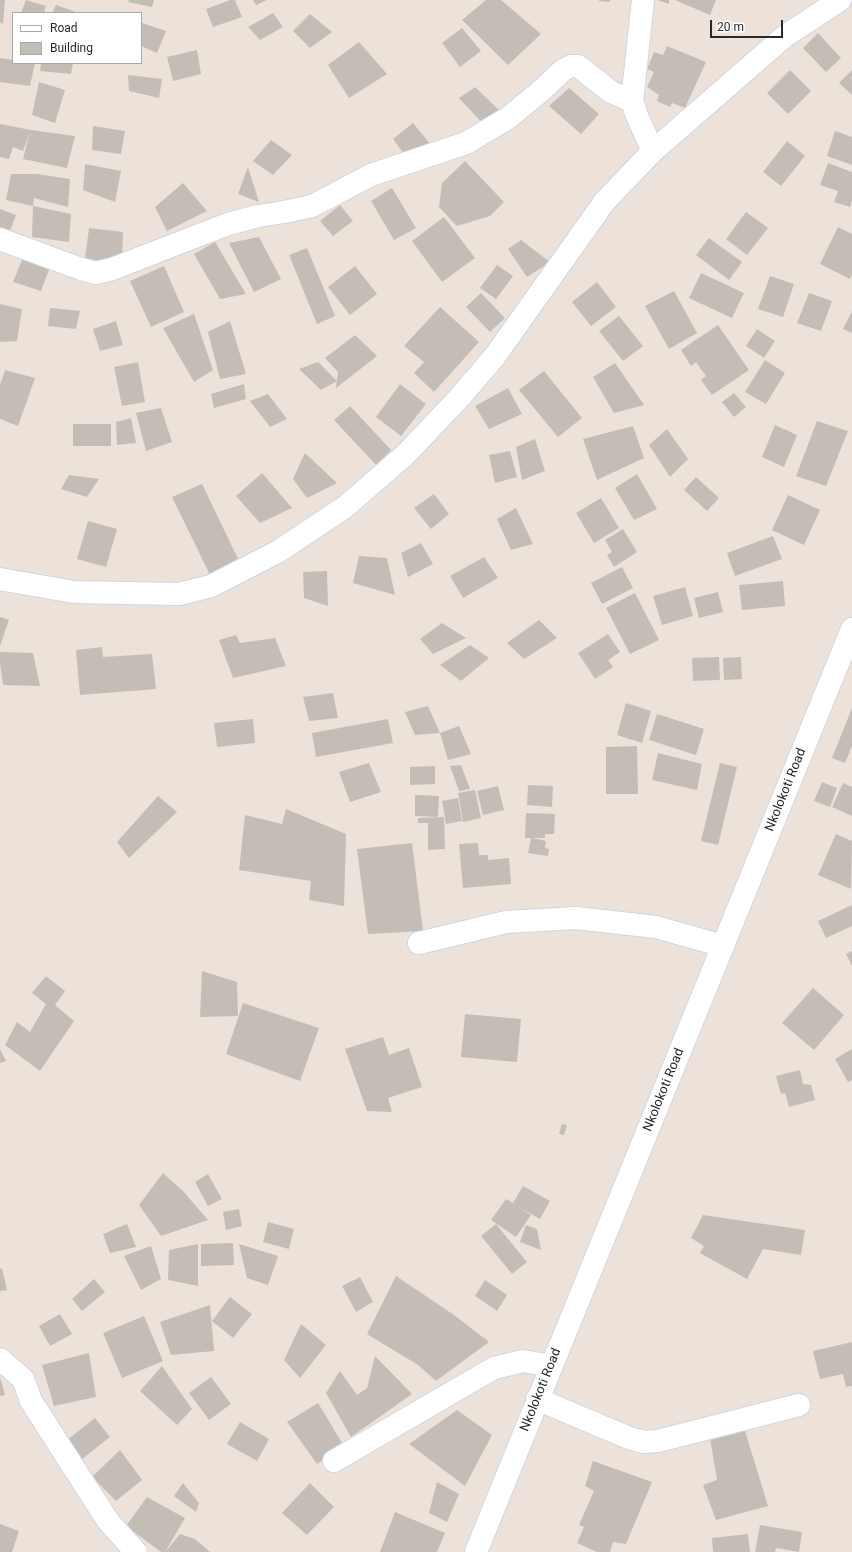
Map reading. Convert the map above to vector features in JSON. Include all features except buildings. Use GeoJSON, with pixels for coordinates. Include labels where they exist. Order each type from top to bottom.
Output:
{"type":"FeatureCollection","features":[{"type":"Feature","properties":{"kind":"street"},"geometry":{"type":"LineString","coordinates":[[643,0],[632,101],[653,151]]}},
{"type":"Feature","properties":{"kind":"street"},"geometry":{"type":"LineString","coordinates":[[0,579],[74,592],[179,594],[212,586],[279,551],[345,507],[405,455],[460,398],[495,356],[605,201],[653,151],[785,36],[840,0]]}},
{"type":"Feature","properties":{"kind":"street"},"geometry":{"type":"LineString","coordinates":[[0,239],[81,269],[96,273],[112,270],[228,224],[258,216],[312,206],[371,175],[466,143],[508,118],[542,90],[563,70],[571,66],[578,66],[611,92],[632,101]]}},
{"type":"Feature","properties":{"kind":"street","name":"Nkolokoti Road"},"geometry":{"type":"LineString","coordinates":[[476,1552],[550,1366],[852,629]]}},
{"type":"Feature","properties":{"kind":"street"},"geometry":{"type":"LineString","coordinates":[[419,943],[506,922],[576,918],[656,927],[723,946]]}},
{"type":"Feature","properties":{"kind":"street"},"geometry":{"type":"LineString","coordinates":[[0,1359],[23,1378],[31,1402],[108,1521],[136,1552]]}},
{"type":"Feature","properties":{"kind":"street"},"geometry":{"type":"LineString","coordinates":[[334,1461],[494,1368],[523,1361],[550,1366]]}},
{"type":"Feature","properties":{"kind":"street"},"geometry":{"type":"LineString","coordinates":[[537,1399],[629,1438],[644,1442],[658,1441],[799,1405]]}}]}
